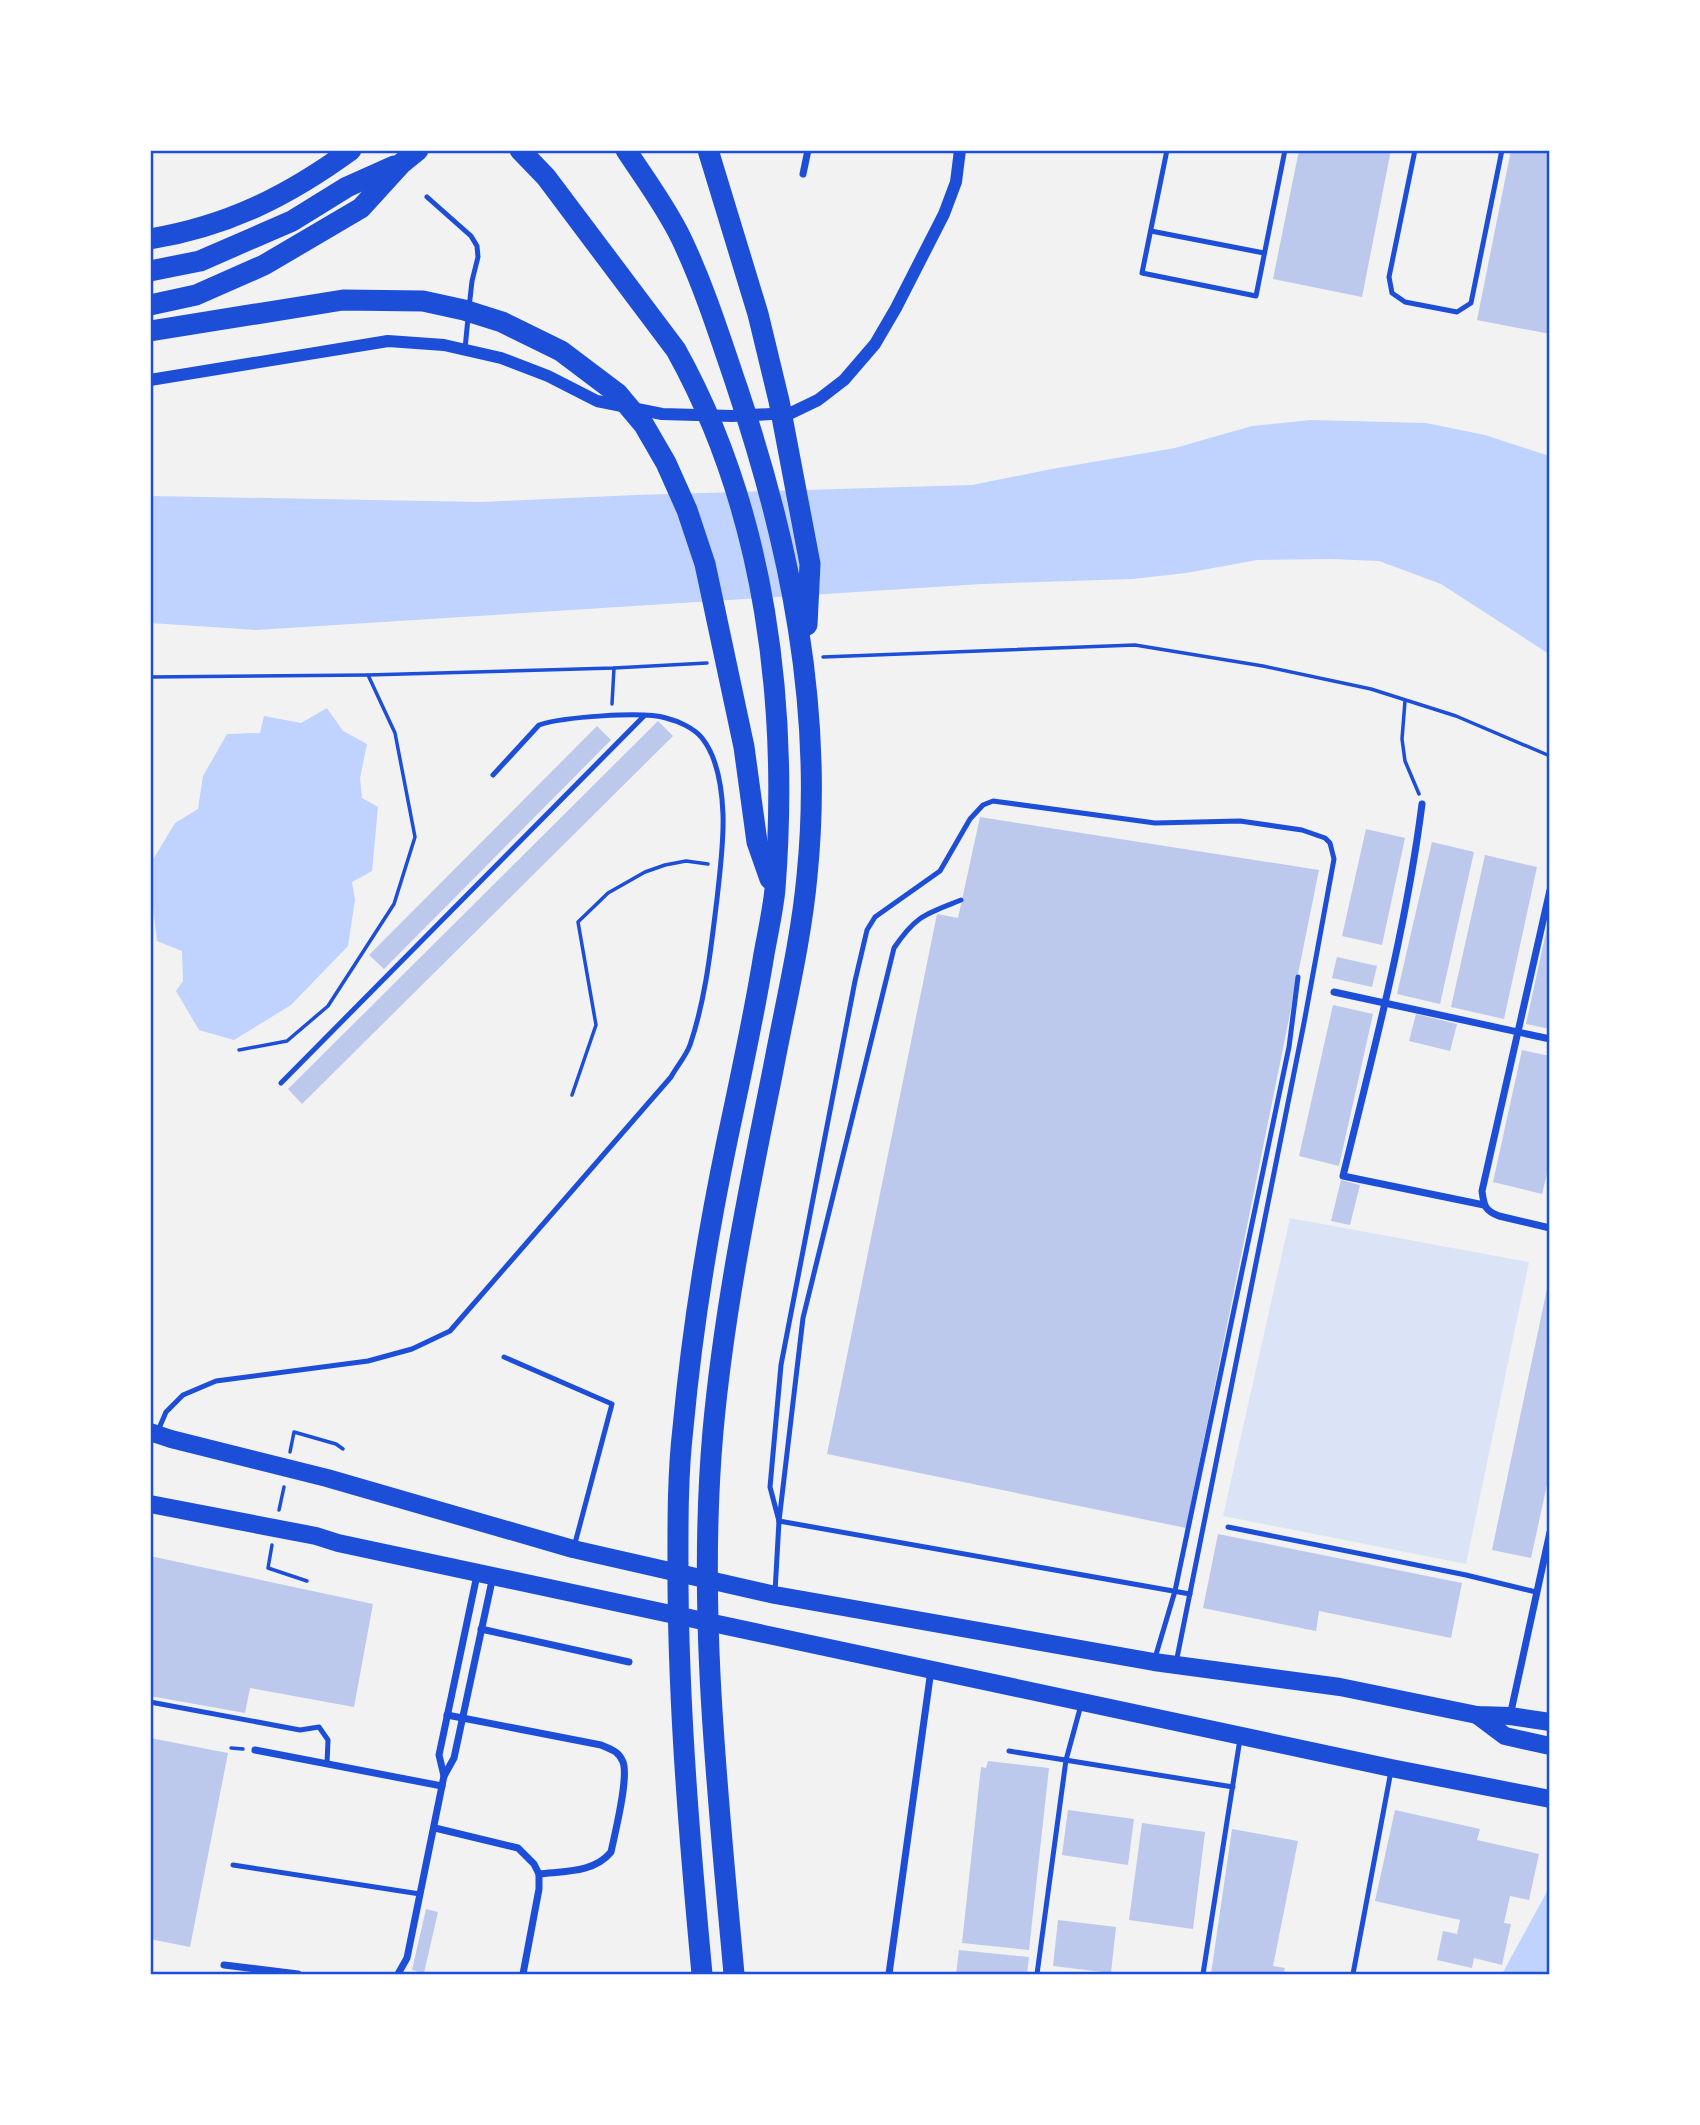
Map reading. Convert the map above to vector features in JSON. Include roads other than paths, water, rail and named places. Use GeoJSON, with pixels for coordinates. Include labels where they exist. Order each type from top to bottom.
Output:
{"type":"FeatureCollection","features":[{"type":"Feature","properties":{"kind":"highway"},"geometry":{"type":"LineString","coordinates":[[150,239],[179,234],[239,215],[282,196],[351,150]]}},
{"type":"Feature","properties":{"kind":"highway"},"geometry":{"type":"LineString","coordinates":[[520,150],[545,177],[676,349],[690,375],[716,434],[740,505],[770,643],[779,782],[775,891],[698,1289],[682,1431],[678,1501],[679,1668],[702,1975]]}},
{"type":"Feature","properties":{"kind":"highway"},"geometry":{"type":"LineString","coordinates":[[626,150],[680,234],[718,328],[772,502],[814,661]]}},
{"type":"Feature","properties":{"kind":"highway"},"geometry":{"type":"LineString","coordinates":[[708,150],[758,314],[779,401],[810,564],[814,661],[808,874],[800,932],[733,1284],[713,1428],[708,1509],[709,1671],[734,1975]]}},
{"type":"Feature","properties":{"kind":"highway"},"geometry":{"type":"LineString","coordinates":[[150,271],[200,261],[292,221],[347,187],[410,157]]}},
{"type":"Feature","properties":{"kind":"highway"},"geometry":{"type":"LineString","coordinates":[[150,305],[197,295],[264,265],[361,208],[410,157]]}},
{"type":"Feature","properties":{"kind":"highway"},"geometry":{"type":"LineString","coordinates":[[150,331],[343,300],[423,301],[502,322],[561,351],[618,394],[643,425],[666,463],[687,510],[705,564],[744,747],[757,842],[775,891]]}},
{"type":"Feature","properties":{"kind":"main road"},"geometry":{"type":"LineString","coordinates":[[157,1435],[327,1479],[573,1549],[775,1595],[1154,1662],[1340,1687],[1477,1715],[1510,1716],[1549,1722]]}},
{"type":"Feature","properties":{"kind":"main road"},"geometry":{"type":"LineString","coordinates":[[150,1504],[316,1536],[338,1543],[931,1670],[1549,1799]]}},
{"type":"Feature","properties":{"kind":"main road"},"geometry":{"type":"LineString","coordinates":[[1477,1715],[1505,1736],[1549,1746]]}},
{"type":"Feature","properties":{"kind":"street"},"geometry":{"type":"LineString","coordinates":[[803,174],[808,150]]}},
{"type":"Feature","properties":{"kind":"street"},"geometry":{"type":"LineString","coordinates":[[150,380],[388,341],[444,345],[501,358],[536,371],[597,401],[662,414],[732,416],[791,413],[818,400],[844,380],[875,344],[944,214],[956,182],[960,150]]}},
{"type":"Feature","properties":{"kind":"street"},"geometry":{"type":"LineString","coordinates":[[1422,804],[1416,856],[1386,1003],[1343,1177],[1484,1205]]}},
{"type":"Feature","properties":{"kind":"street"},"geometry":{"type":"LineString","coordinates":[[1549,890],[1482,1191],[1484,1205],[1491,1213],[1549,1227]]}},
{"type":"Feature","properties":{"kind":"street"},"geometry":{"type":"LineString","coordinates":[[1334,992],[1549,1040]]}},
{"type":"Feature","properties":{"kind":"street"},"geometry":{"type":"LineString","coordinates":[[1510,1716],[1549,1532]]}},
{"type":"Feature","properties":{"kind":"street"},"geometry":{"type":"LineString","coordinates":[[398,1975],[407,1958],[444,1776],[454,1759],[481,1629],[485,1574]]}},
{"type":"Feature","properties":{"kind":"street"},"geometry":{"type":"LineString","coordinates":[[444,1776],[439,1755],[447,1715],[485,1574]]}},
{"type":"Feature","properties":{"kind":"street"},"geometry":{"type":"LineString","coordinates":[[481,1629],[629,1662]]}},
{"type":"Feature","properties":{"kind":"street"},"geometry":{"type":"LineString","coordinates":[[889,1975],[931,1670]]}},
{"type":"Feature","properties":{"kind":"street"},"geometry":{"type":"LineString","coordinates":[[447,1715],[601,1745],[616,1751],[624,1763],[623,1793],[611,1852],[592,1867],[539,1874]]}},
{"type":"Feature","properties":{"kind":"street"},"geometry":{"type":"LineString","coordinates":[[255,1750],[442,1786]]}},
{"type":"Feature","properties":{"kind":"street"},"geometry":{"type":"LineString","coordinates":[[435,1828],[518,1848],[528,1857],[539,1874],[539,1889],[523,1975]]}},
{"type":"Feature","properties":{"kind":"street"},"geometry":{"type":"LineString","coordinates":[[224,1965],[298,1975]]}},
{"type":"Feature","properties":{"kind":"lane"},"geometry":{"type":"LineString","coordinates":[[1167,150],[1142,273],[1256,296],[1285,150]]}},
{"type":"Feature","properties":{"kind":"lane"},"geometry":{"type":"LineString","coordinates":[[1415,150],[1389,276],[1392,293],[1405,302],[1457,312],[1471,303],[1502,150]]}},
{"type":"Feature","properties":{"kind":"lane"},"geometry":{"type":"LineString","coordinates":[[427,197],[471,236],[477,246],[478,257],[472,281],[465,349]]}},
{"type":"Feature","properties":{"kind":"lane"},"geometry":{"type":"LineString","coordinates":[[1151,231],[1264,253]]}},
{"type":"Feature","properties":{"kind":"lane"},"geometry":{"type":"LineString","coordinates":[[157,1435],[166,1412],[183,1395],[216,1381],[368,1361],[412,1349],[450,1331],[671,1077],[688,1048],[698,1020],[711,948],[723,815],[720,783],[712,755],[701,737],[684,724],[663,717],[612,716],[549,721],[539,725],[493,775]]}},
{"type":"Feature","properties":{"kind":"lane"},"geometry":{"type":"LineString","coordinates":[[281,1083],[644,716]]}},
{"type":"Feature","properties":{"kind":"lane"},"geometry":{"type":"LineString","coordinates":[[779,1521],[770,1488],[780,1365],[855,981],[867,930],[875,918],[940,871],[970,819],[983,805],[993,801],[1155,823],[1240,821],[1302,830],[1325,838],[1331,844],[1334,859],[1304,1023],[1175,1665]]}},
{"type":"Feature","properties":{"kind":"lane"},"geometry":{"type":"LineString","coordinates":[[775,1595],[779,1521],[803,1318],[894,948],[908,927],[923,915],[961,900]]}},
{"type":"Feature","properties":{"kind":"lane"},"geometry":{"type":"LineString","coordinates":[[1154,1662],[1175,1591],[1289,1047],[1298,977]]}},
{"type":"Feature","properties":{"kind":"lane"},"geometry":{"type":"LineString","coordinates":[[504,1357],[612,1404],[573,1549]]}},
{"type":"Feature","properties":{"kind":"lane"},"geometry":{"type":"LineString","coordinates":[[779,1521],[1190,1594]]}},
{"type":"Feature","properties":{"kind":"lane"},"geometry":{"type":"LineString","coordinates":[[1228,1527],[1466,1575],[1536,1592]]}},
{"type":"Feature","properties":{"kind":"lane"},"geometry":{"type":"LineString","coordinates":[[150,1702],[300,1730],[319,1727],[328,1740],[327,1764]]}},
{"type":"Feature","properties":{"kind":"lane"},"geometry":{"type":"LineString","coordinates":[[1037,1975],[1066,1759],[1082,1702]]}},
{"type":"Feature","properties":{"kind":"lane"},"geometry":{"type":"LineString","coordinates":[[1203,1975],[1241,1736]]}},
{"type":"Feature","properties":{"kind":"lane"},"geometry":{"type":"LineString","coordinates":[[1009,1751],[1233,1787]]}},
{"type":"Feature","properties":{"kind":"lane"},"geometry":{"type":"LineString","coordinates":[[1353,1975],[1391,1768]]}},
{"type":"Feature","properties":{"kind":"lane"},"geometry":{"type":"LineString","coordinates":[[233,1865],[420,1894]]}},
{"type":"Feature","properties":{"kind":"water"},"geometry":{"type":"Polygon","coordinates":[[[1311,420],[1426,423],[1485,435],[1549,456],[1549,654],[1441,584],[1379,561],[1331,559],[1257,560],[1186,573],[1132,579],[982,584],[256,630],[151,623],[151,496],[481,502],[972,485],[1175,448],[1252,426],[1311,420]]]}},
{"type":"Feature","properties":{"kind":"water"},"geometry":{"type":"Polygon","coordinates":[[[327,708],[343,731],[367,744],[360,778],[362,798],[378,807],[372,871],[352,882],[355,900],[348,946],[291,1005],[234,1040],[199,1030],[176,991],[183,981],[182,951],[157,941],[151,891],[151,863],[175,823],[198,809],[203,776],[227,734],[260,733],[264,716],[301,723],[327,708]]]}},
{"type":"Feature","properties":{"kind":"water"},"geometry":{"type":"Polygon","coordinates":[[[1549,1888],[1549,1974],[1502,1974],[1549,1888]]]}}]}
